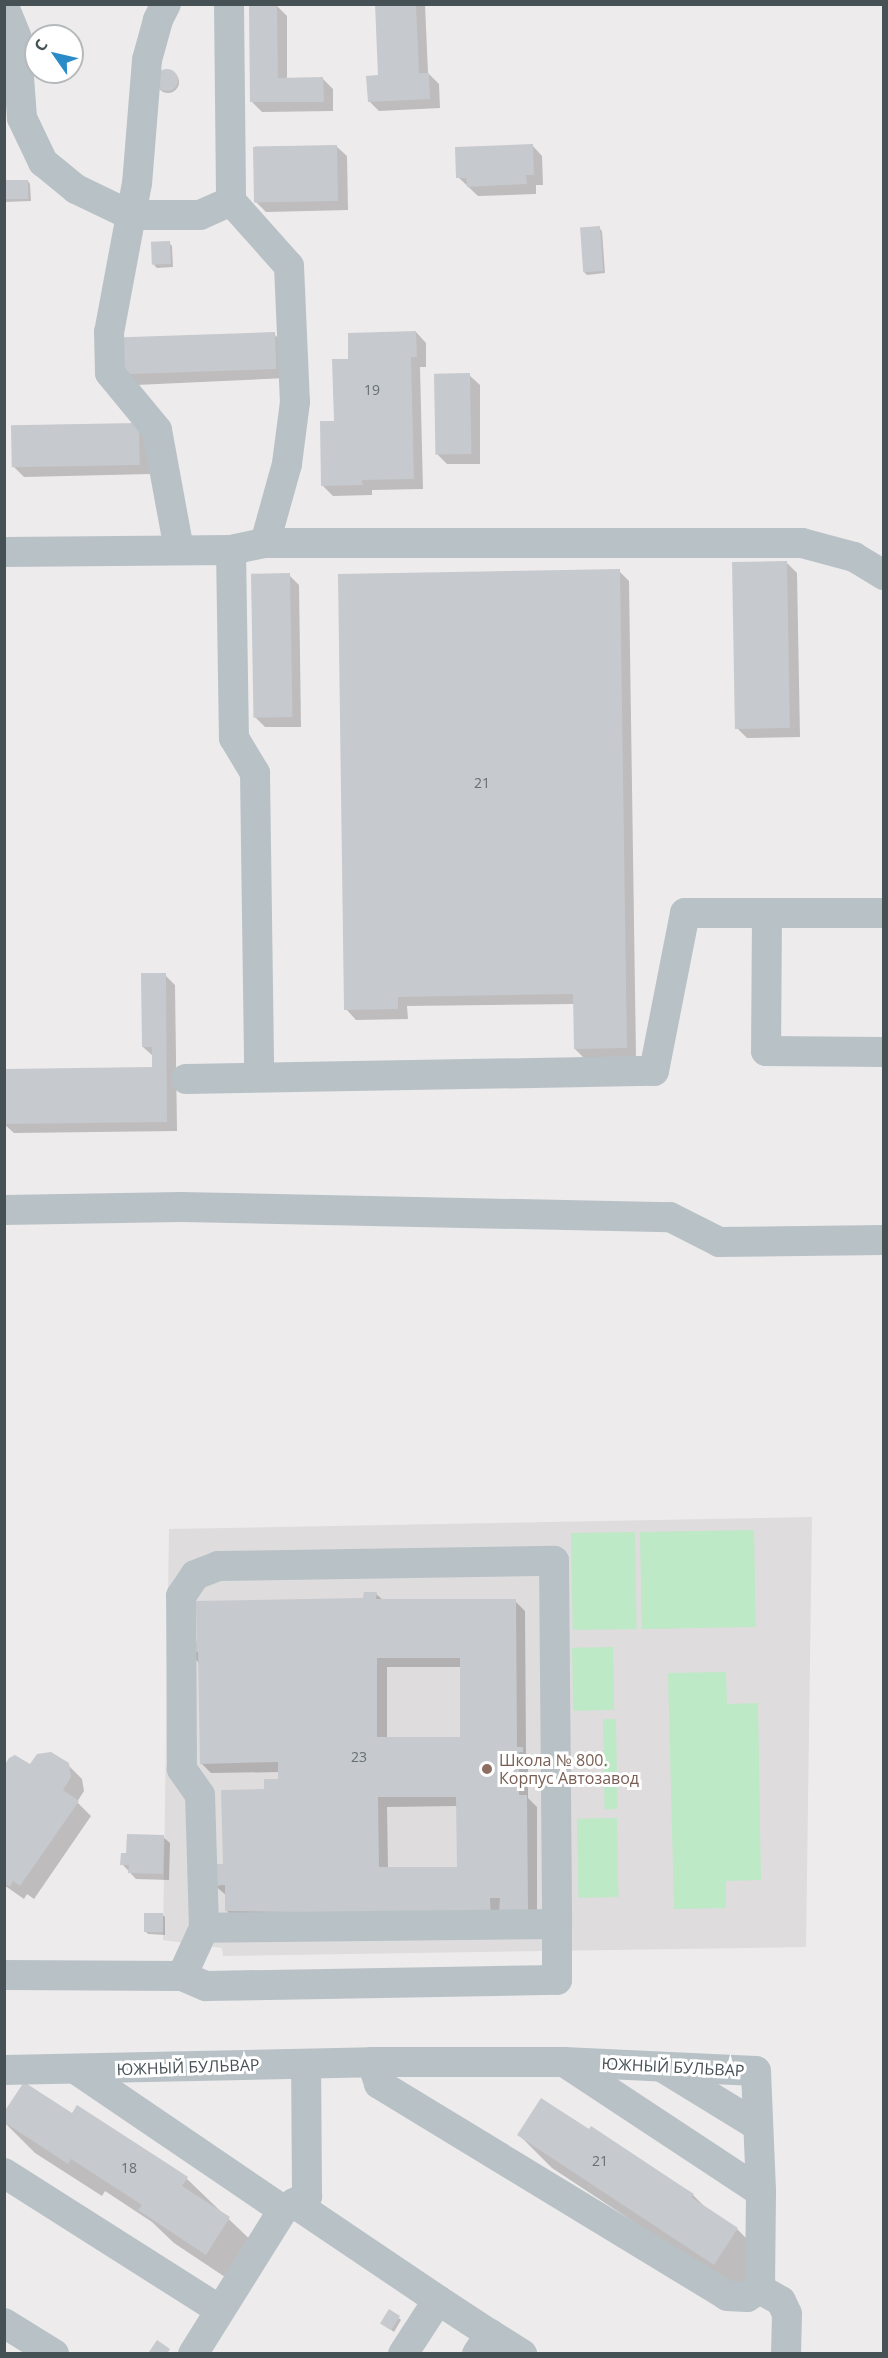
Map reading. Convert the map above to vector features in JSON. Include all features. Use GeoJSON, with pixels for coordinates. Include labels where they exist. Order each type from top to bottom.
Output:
{"type":"FeatureCollection","features":[{"type":"Feature","properties":{"kind":"lane"},"geometry":{"type":"LineString","coordinates":[[166,4],[158,20],[147,60],[137,183],[109,332],[110,373],[157,430],[178,550]]}},
{"type":"Feature","properties":{"kind":"lane"},"geometry":{"type":"LineString","coordinates":[[229,4],[231,201],[289,267],[295,402],[286,464],[265,543]]}},
{"type":"Feature","properties":{"kind":"lane"},"geometry":{"type":"LineString","coordinates":[[4,6],[16,36],[22,118],[43,162],[76,189],[130,215],[200,214],[231,201]]}},
{"type":"Feature","properties":{"kind":"lane"},"geometry":{"type":"LineString","coordinates":[[4,552],[231,550],[265,543],[801,543],[854,557],[884,575]]}},
{"type":"Feature","properties":{"kind":"lane"},"geometry":{"type":"LineString","coordinates":[[231,550],[234,738],[255,773],[259,1077]]}},
{"type":"Feature","properties":{"kind":"lane"},"geometry":{"type":"LineString","coordinates":[[186,1078],[654,1071],[685,913],[884,913]]}},
{"type":"Feature","properties":{"kind":"lane"},"geometry":{"type":"LineString","coordinates":[[767,913],[766,1051],[884,1052]]}},
{"type":"Feature","properties":{"kind":"lane"},"geometry":{"type":"LineString","coordinates":[[4,1209],[181,1207],[670,1217],[719,1242],[884,1240]]}},
{"type":"Feature","properties":{"kind":"lane"},"geometry":{"type":"LineString","coordinates":[[4,1975],[182,1976],[207,1986],[557,1980],[554,1561],[218,1566],[195,1575],[181,1596],[182,1769],[200,1795],[204,1928],[182,1976]]}},
{"type":"Feature","properties":{"kind":"lane"},"geometry":{"type":"LineString","coordinates":[[204,1928],[557,1924]]}},
{"type":"Feature","properties":{"kind":"lane"},"geometry":{"type":"LineString","coordinates":[[372,2062],[379,2084],[727,2296],[747,2297],[760,2289],[781,2301],[787,2314],[786,2354]]}},
{"type":"Feature","properties":{"kind":"lane","name":"ЮЖНЫЙ БУЛЬВАР"},"geometry":{"type":"LineString","coordinates":[[4,2070],[372,2062],[564,2062],[756,2071],[761,2192],[760,2289]]}},
{"type":"Feature","properties":{"kind":"lane"},"geometry":{"type":"LineString","coordinates":[[564,2062],[761,2192]]}},
{"type":"Feature","properties":{"kind":"lane"},"geometry":{"type":"LineString","coordinates":[[193,2354],[288,2207],[307,2196],[306,2064]]}},
{"type":"Feature","properties":{"kind":"lane"},"geometry":{"type":"LineString","coordinates":[[662,2067],[758,2126]]}},
{"type":"Feature","properties":{"kind":"lane"},"geometry":{"type":"LineString","coordinates":[[77,2070],[288,2207],[438,2300],[484,2344],[522,2354]]}},
{"type":"Feature","properties":{"kind":"lane"},"geometry":{"type":"LineString","coordinates":[[4,2173],[220,2310]]}},
{"type":"Feature","properties":{"kind":"lane"},"geometry":{"type":"LineString","coordinates":[[403,2354],[438,2300]]}},
{"type":"Feature","properties":{"kind":"lane"},"geometry":{"type":"LineString","coordinates":[[4,2323],[54,2354]]}},
{"type":"Feature","properties":{"kind":"shaded area","name":"Школа № 800. Корпус Автозавод"},"geometry":{"type":"Polygon","coordinates":[[[812,1517],[806,1947],[223,1956],[222,1948],[163,1940],[169,1529],[812,1517]]]}},
{"type":"Feature","properties":{"kind":"green space"},"geometry":{"type":"Polygon","coordinates":[[[754,1530],[756,1627],[642,1629],[640,1532],[754,1530]]]}},
{"type":"Feature","properties":{"kind":"green space"},"geometry":{"type":"Polygon","coordinates":[[[635,1532],[637,1629],[573,1630],[571,1533],[635,1532]]]}},
{"type":"Feature","properties":{"kind":"green space"},"geometry":{"type":"Polygon","coordinates":[[[613,1647],[614,1710],[573,1711],[572,1648],[613,1647]]]}},
{"type":"Feature","properties":{"kind":"green space"},"geometry":{"type":"Polygon","coordinates":[[[726,1672],[727,1704],[758,1703],[761,1880],[726,1881],[726,1908],[674,1909],[668,1673],[726,1672]]]}},
{"type":"Feature","properties":{"kind":"green space"},"geometry":{"type":"Polygon","coordinates":[[[603,1719],[616,1719],[618,1809],[605,1809],[603,1719]]]}},
{"type":"Feature","properties":{"kind":"green space"},"geometry":{"type":"Polygon","coordinates":[[[617,1818],[618,1897],[578,1898],[577,1819],[617,1818]]]}},
{"type":"Feature","properties":{"kind":"building"},"geometry":{"type":"Polygon","coordinates":[[[277,4],[278,78],[323,77],[324,102],[250,102],[249,5],[277,4]]]}},
{"type":"Feature","properties":{"kind":"building"},"geometry":{"type":"Polygon","coordinates":[[[375,4],[416,4],[419,73],[429,73],[430,99],[368,102],[366,76],[378,75],[375,4]]]}},
{"type":"Feature","properties":{"kind":"building"},"geometry":{"type":"Polygon","coordinates":[[[167,69],[175,72],[178,80],[175,88],[167,91],[159,88],[156,80],[159,72],[167,69]]]}},
{"type":"Feature","properties":{"kind":"building"},"geometry":{"type":"Polygon","coordinates":[[[533,144],[534,175],[526,175],[527,184],[467,187],[466,178],[456,178],[455,147],[533,144]]]}},
{"type":"Feature","properties":{"kind":"building"},"geometry":{"type":"Polygon","coordinates":[[[337,145],[338,201],[254,202],[253,146],[337,145]]]}},
{"type":"Feature","properties":{"kind":"building"},"geometry":{"type":"Polygon","coordinates":[[[4,180],[28,180],[28,199],[4,199],[4,180]]]}},
{"type":"Feature","properties":{"kind":"building"},"geometry":{"type":"Polygon","coordinates":[[[600,226],[603,271],[583,272],[580,227],[600,226]]]}},
{"type":"Feature","properties":{"kind":"building"},"geometry":{"type":"Polygon","coordinates":[[[170,241],[171,264],[152,265],[151,242],[170,241]]]}},
{"type":"Feature","properties":{"kind":"building"},"geometry":{"type":"Polygon","coordinates":[[[416,331],[417,357],[411,357],[414,479],[362,480],[363,485],[321,486],[320,421],[334,421],[332,359],[348,359],[348,333],[416,331]]]}},
{"type":"Feature","properties":{"kind":"building"},"geometry":{"type":"Polygon","coordinates":[[[275,332],[276,369],[124,374],[123,337],[275,332]]]}},
{"type":"Feature","properties":{"kind":"building"},"geometry":{"type":"Polygon","coordinates":[[[470,373],[471,454],[435,455],[434,374],[470,373]]]}},
{"type":"Feature","properties":{"kind":"building"},"geometry":{"type":"Polygon","coordinates":[[[139,423],[140,465],[12,467],[11,425],[139,423]]]}},
{"type":"Feature","properties":{"kind":"building"},"geometry":{"type":"Polygon","coordinates":[[[787,561],[790,728],[735,729],[732,562],[787,561]]]}},
{"type":"Feature","properties":{"kind":"building"},"geometry":{"type":"Polygon","coordinates":[[[620,569],[627,1048],[574,1049],[573,994],[398,997],[398,1009],[344,1010],[338,574],[620,569]]]}},
{"type":"Feature","properties":{"kind":"building"},"geometry":{"type":"Polygon","coordinates":[[[290,573],[293,717],[254,718],[251,574],[290,573]]]}},
{"type":"Feature","properties":{"kind":"building"},"geometry":{"type":"Polygon","coordinates":[[[141,973],[166,973],[167,1122],[4,1124],[4,1069],[152,1067],[152,1047],[142,1047],[141,973]]]}},
{"type":"Feature","properties":{"kind":"building"},"geometry":{"type":"Polygon","coordinates":[[[364,1592],[377,1592],[376,1599],[516,1599],[517,1747],[523,1747],[523,1752],[519,1752],[519,1795],[527,1795],[528,1911],[499,1911],[500,1898],[490,1898],[491,1920],[379,1913],[225,1911],[225,1885],[213,1886],[212,1864],[223,1864],[221,1790],[264,1789],[264,1779],[278,1779],[278,1762],[200,1764],[198,1652],[187,1653],[187,1641],[197,1641],[196,1601],[363,1598],[364,1592]],[[377,1658],[377,1737],[460,1737],[460,1658],[377,1658]],[[378,1797],[379,1867],[457,1867],[456,1797],[378,1797]]]}},
{"type":"Feature","properties":{"kind":"building"},"geometry":{"type":"Polygon","coordinates":[[[51,1752],[69,1763],[71,1777],[63,1790],[79,1801],[20,1886],[13,1881],[10,1887],[4,1883],[4,1766],[9,1758],[15,1755],[30,1764],[37,1754],[51,1752]]]}},
{"type":"Feature","properties":{"kind":"building"},"geometry":{"type":"Polygon","coordinates":[[[127,1834],[164,1835],[163,1874],[128,1873],[129,1865],[120,1865],[121,1853],[126,1853],[127,1834]]]}},
{"type":"Feature","properties":{"kind":"building"},"geometry":{"type":"Polygon","coordinates":[[[144,1913],[163,1913],[163,1932],[144,1932],[144,1913]]]}},
{"type":"Feature","properties":{"kind":"building"},"geometry":{"type":"Polygon","coordinates":[[[24,2082],[72,2113],[77,2105],[188,2177],[182,2186],[230,2217],[206,2255],[138,2210],[142,2205],[71,2159],[68,2164],[4,2122],[4,2112],[24,2082]]]}},
{"type":"Feature","properties":{"kind":"building"},"geometry":{"type":"Polygon","coordinates":[[[541,2098],[589,2129],[591,2126],[694,2194],[691,2197],[738,2228],[714,2265],[517,2135],[541,2098]]]}},
{"type":"Feature","properties":{"kind":"building"},"geometry":{"type":"Polygon","coordinates":[[[389,2309],[400,2316],[391,2330],[380,2323],[389,2309]]]}},
{"type":"Feature","properties":{"kind":"building"},"geometry":{"type":"Polygon","coordinates":[[[157,2340],[170,2349],[167,2354],[149,2352],[157,2340]]]}},
{"type":"Feature","properties":{"kind":"place","name":"Школа № 800. Корпус Автозавод"},"geometry":{"type":"Point","coordinates":[487,1769]}}]}
